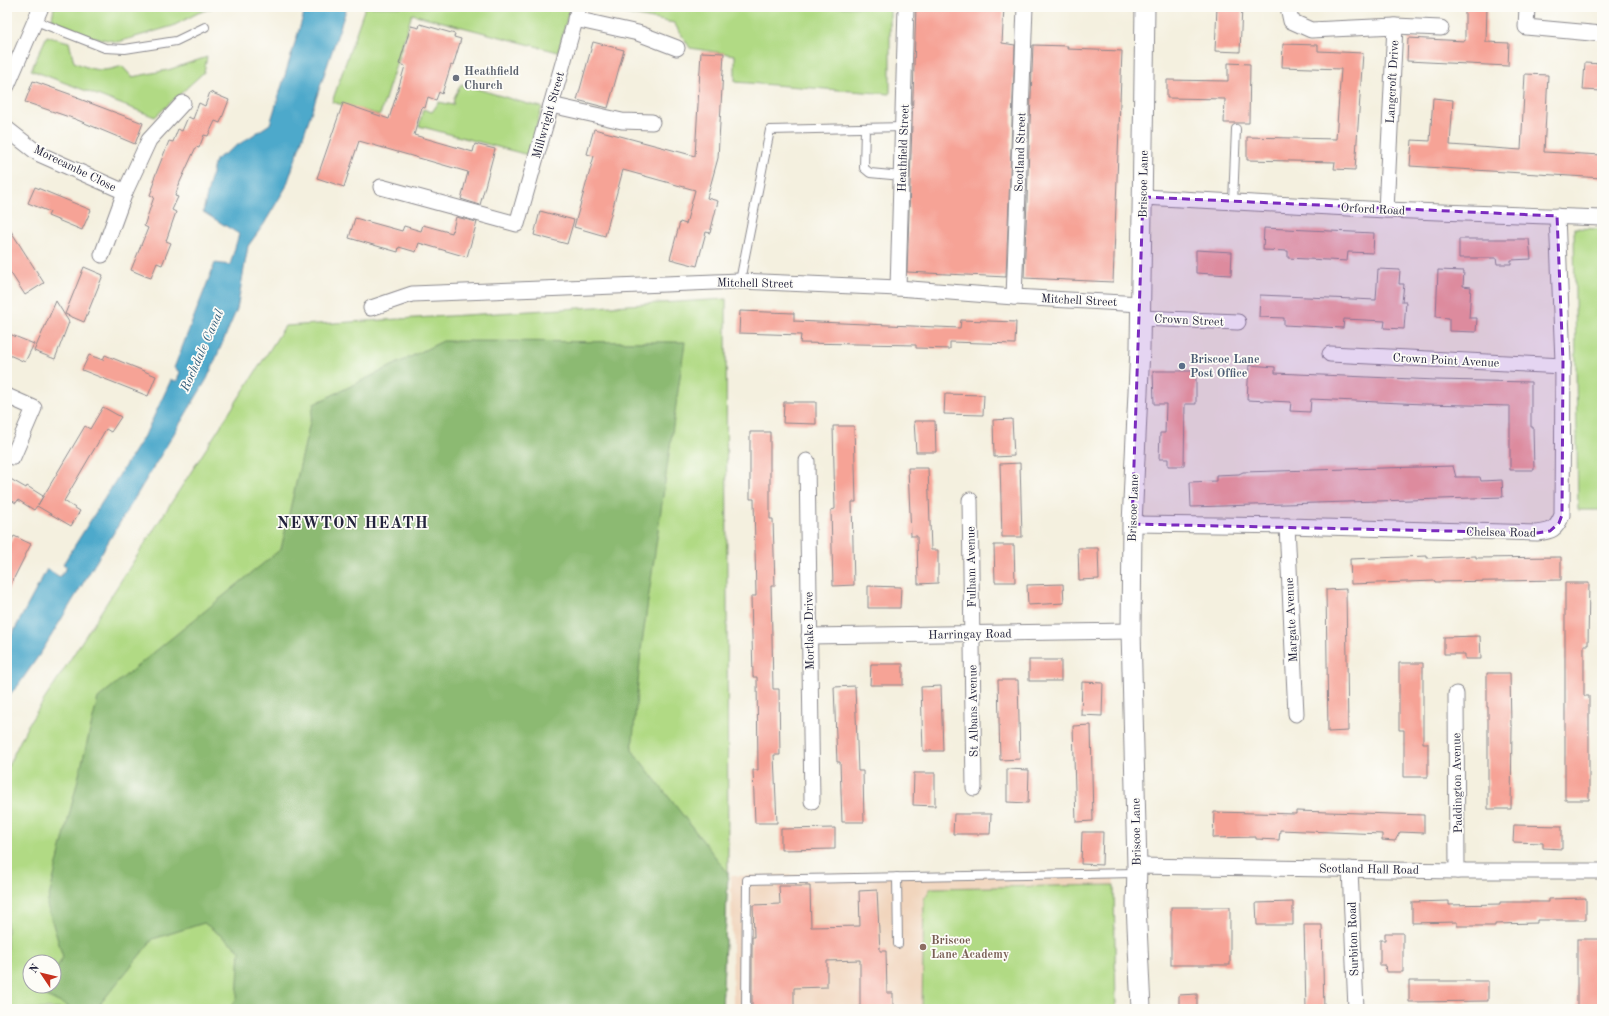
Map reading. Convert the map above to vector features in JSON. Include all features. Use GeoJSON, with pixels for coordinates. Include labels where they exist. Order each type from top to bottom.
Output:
{"type":"FeatureCollection","features":[{"type":"Feature","properties":{"kind":"street","name":"Heathfield Street"},"geometry":{"type":"LineString","coordinates":[[898,288],[904,127],[906,7]]}},
{"type":"Feature","properties":{"kind":"street","name":"Scotland Street"},"geometry":{"type":"LineString","coordinates":[[1014,297],[1025,7]]}},
{"type":"Feature","properties":{"kind":"street","name":"Briscoe Lane"},"geometry":{"type":"LineString","coordinates":[[1141,1009],[1136,904],[1132,524],[1140,356],[1145,7]]}},
{"type":"Feature","properties":{"kind":"street","name":"Langcroft Drive"},"geometry":{"type":"LineString","coordinates":[[1288,7],[1291,21],[1311,30],[1395,26],[1386,210]]}},
{"type":"Feature","properties":{"kind":"street"},"geometry":{"type":"LineString","coordinates":[[1527,7],[1526,27],[1602,34]]}},
{"type":"Feature","properties":{"kind":"street"},"geometry":{"type":"LineString","coordinates":[[577,13],[678,48]]}},
{"type":"Feature","properties":{"kind":"street","name":"Millwright Street"},"geometry":{"type":"LineString","coordinates":[[382,187],[517,224],[577,13]]}},
{"type":"Feature","properties":{"kind":"street"},"geometry":{"type":"LineString","coordinates":[[7,86],[38,14]]}},
{"type":"Feature","properties":{"kind":"street"},"geometry":{"type":"LineString","coordinates":[[1395,26],[1441,28]]}},
{"type":"Feature","properties":{"kind":"street","name":"Morecambe Close"},"geometry":{"type":"LineString","coordinates":[[102,255],[125,192],[149,140],[183,103]]}},
{"type":"Feature","properties":{"kind":"street"},"geometry":{"type":"LineString","coordinates":[[551,105],[622,122],[652,122]]}},
{"type":"Feature","properties":{"kind":"street","name":"Morecambe Close"},"geometry":{"type":"LineString","coordinates":[[7,129],[39,154],[125,192]]}},
{"type":"Feature","properties":{"kind":"street","name":"Orford Road"},"geometry":{"type":"LineString","coordinates":[[1143,197],[1386,210],[1602,218]]}},
{"type":"Feature","properties":{"kind":"street","name":"Chelsea Road"},"geometry":{"type":"LineString","coordinates":[[1132,524],[1287,526],[1537,534],[1554,529],[1562,515],[1562,366],[1557,216]]}},
{"type":"Feature","properties":{"kind":"street","name":"Mitchell Street"},"geometry":{"type":"LineString","coordinates":[[371,308],[412,294],[740,281],[898,288],[1014,297],[1141,310]]}},
{"type":"Feature","properties":{"kind":"street","name":"Crown Street"},"geometry":{"type":"LineString","coordinates":[[1141,310],[1238,322]]}},
{"type":"Feature","properties":{"kind":"street","name":"Crown Point Avenue"},"geometry":{"type":"LineString","coordinates":[[1330,354],[1562,366]]}},
{"type":"Feature","properties":{"kind":"street"},"geometry":{"type":"LineString","coordinates":[[7,396],[34,408],[13,457]]}},
{"type":"Feature","properties":{"kind":"street","name":"Mortlake Drive"},"geometry":{"type":"LineString","coordinates":[[807,461],[808,636],[812,801]]}},
{"type":"Feature","properties":{"kind":"street","name":"Fulham Avenue"},"geometry":{"type":"LineString","coordinates":[[970,500],[972,634]]}},
{"type":"Feature","properties":{"kind":"street","name":"Margate Avenue"},"geometry":{"type":"LineString","coordinates":[[1287,526],[1296,714]]}},
{"type":"Feature","properties":{"kind":"street","name":"Harringay Road"},"geometry":{"type":"LineString","coordinates":[[808,636],[1132,631]]}},
{"type":"Feature","properties":{"kind":"street","name":"St Albans Avenue"},"geometry":{"type":"LineString","coordinates":[[972,634],[974,788]]}},
{"type":"Feature","properties":{"kind":"street","name":"Paddington Avenue"},"geometry":{"type":"LineString","coordinates":[[1456,694],[1457,871]]}},
{"type":"Feature","properties":{"kind":"street","name":"Scotland Hall Road"},"geometry":{"type":"LineString","coordinates":[[1136,870],[1350,869],[1602,871]]}},
{"type":"Feature","properties":{"kind":"street","name":"Surbiton Road"},"geometry":{"type":"LineString","coordinates":[[1350,869],[1356,1009]]}},
{"type":"Feature","properties":{"kind":"lane"},"geometry":{"type":"LineString","coordinates":[[38,14],[105,48],[125,49],[176,41],[206,27]]}},
{"type":"Feature","properties":{"kind":"lane"},"geometry":{"type":"LineString","coordinates":[[740,281],[770,130],[904,127]]}},
{"type":"Feature","properties":{"kind":"lane"},"geometry":{"type":"LineString","coordinates":[[865,128],[864,168],[870,173],[902,176]]}},
{"type":"Feature","properties":{"kind":"lane"},"geometry":{"type":"LineString","coordinates":[[1233,202],[1236,129]]}},
{"type":"Feature","properties":{"kind":"lane"},"geometry":{"type":"LineString","coordinates":[[746,1009],[747,880],[1136,870]]}},
{"type":"Feature","properties":{"kind":"lane"},"geometry":{"type":"LineString","coordinates":[[897,877],[898,944]]}},
{"type":"Feature","properties":{"kind":"highlighted area"},"geometry":{"type":"Polygon","coordinates":[[[1143,197],[1557,216],[1563,361],[1562,515],[1559,523],[1550,531],[1537,533],[1132,524],[1143,197]]]}},
{"type":"Feature","properties":{"kind":"shaded area","name":"Briscoe Lane Academy"},"geometry":{"type":"Polygon","coordinates":[[[1114,871],[1116,1009],[733,1009],[731,876],[1114,871]]]}},
{"type":"Feature","properties":{"kind":"green space"},"geometry":{"type":"Polygon","coordinates":[[[54,7],[215,7],[198,13],[173,26],[118,42],[92,37],[52,19],[54,7]]]}},
{"type":"Feature","properties":{"kind":"green space"},"geometry":{"type":"Polygon","coordinates":[[[365,7],[570,7],[558,52],[412,14],[380,115],[332,102],[365,7]]]}},
{"type":"Feature","properties":{"kind":"green space"},"geometry":{"type":"Polygon","coordinates":[[[595,7],[890,7],[890,94],[735,82],[735,55],[690,48],[674,23],[595,7]]]}},
{"type":"Feature","properties":{"kind":"green space"},"geometry":{"type":"Polygon","coordinates":[[[47,36],[69,42],[74,62],[97,70],[122,66],[132,77],[168,70],[207,57],[204,72],[155,117],[31,70],[47,36]]]}},
{"type":"Feature","properties":{"kind":"green space"},"geometry":{"type":"Polygon","coordinates":[[[461,84],[542,107],[528,155],[419,126],[423,109],[432,112],[439,102],[453,105],[454,98],[461,84]]]}},
{"type":"Feature","properties":{"kind":"green space"},"geometry":{"type":"Polygon","coordinates":[[[1574,228],[1602,229],[1602,510],[1578,510],[1574,228]]]}},
{"type":"Feature","properties":{"kind":"green space"},"geometry":{"type":"Polygon","coordinates":[[[726,299],[728,873],[722,1009],[7,1009],[7,768],[28,725],[285,326],[726,299]]]}},
{"type":"Feature","properties":{"kind":"green space"},"geometry":{"type":"Polygon","coordinates":[[[443,341],[685,342],[641,650],[632,750],[728,873],[722,1009],[229,1009],[237,998],[240,950],[204,923],[153,939],[96,1009],[73,1009],[42,994],[62,994],[63,957],[47,905],[98,698],[281,549],[314,404],[443,341]]]}},
{"type":"Feature","properties":{"kind":"green space"},"geometry":{"type":"Polygon","coordinates":[[[1114,885],[1116,1009],[922,1009],[924,899],[931,888],[1114,885]]]}},
{"type":"Feature","properties":{"kind":"water","name":"Rochdale Canal"},"geometry":{"type":"Polygon","coordinates":[[[306,7],[347,7],[286,187],[264,224],[248,246],[237,309],[207,379],[42,651],[7,700],[7,644],[47,569],[60,577],[67,567],[63,564],[147,431],[171,380],[177,381],[180,372],[174,368],[215,263],[230,265],[239,234],[203,212],[215,160],[270,124],[306,7]]]}},
{"type":"Feature","properties":{"kind":"building"},"geometry":{"type":"Polygon","coordinates":[[[916,7],[1004,7],[1002,43],[1015,45],[1006,277],[907,272],[916,7]]]}},
{"type":"Feature","properties":{"kind":"building"},"geometry":{"type":"Polygon","coordinates":[[[1217,7],[1242,7],[1240,52],[1215,51],[1217,7]]]}},
{"type":"Feature","properties":{"kind":"building"},"geometry":{"type":"Polygon","coordinates":[[[1465,7],[1487,7],[1486,42],[1509,43],[1508,66],[1407,61],[1408,38],[1465,41],[1465,7]]]}},
{"type":"Feature","properties":{"kind":"building"},"geometry":{"type":"Polygon","coordinates":[[[420,24],[455,34],[454,37],[461,39],[453,66],[451,65],[442,94],[439,92],[436,100],[428,97],[425,108],[422,107],[414,135],[473,152],[475,144],[495,149],[480,205],[461,199],[468,172],[359,141],[344,187],[317,178],[343,103],[389,119],[405,66],[399,64],[411,26],[419,28],[420,24]]]}},
{"type":"Feature","properties":{"kind":"building"},"geometry":{"type":"Polygon","coordinates":[[[593,42],[624,50],[608,108],[577,100],[593,42]]]}},
{"type":"Feature","properties":{"kind":"building"},"geometry":{"type":"Polygon","coordinates":[[[1283,44],[1318,45],[1318,51],[1363,53],[1355,170],[1334,169],[1335,162],[1247,160],[1247,137],[1336,139],[1341,69],[1282,67],[1283,44]]]}},
{"type":"Feature","properties":{"kind":"building"},"geometry":{"type":"Polygon","coordinates":[[[1033,45],[1068,46],[1067,49],[1122,51],[1113,282],[1024,278],[1033,45]]]}},
{"type":"Feature","properties":{"kind":"building"},"geometry":{"type":"Polygon","coordinates":[[[701,52],[724,53],[718,158],[707,198],[718,201],[710,233],[706,232],[697,266],[670,259],[680,222],[686,224],[695,190],[623,170],[605,236],[574,227],[594,156],[587,154],[594,129],[695,156],[701,52]]]}},
{"type":"Feature","properties":{"kind":"building"},"geometry":{"type":"Polygon","coordinates":[[[1228,63],[1250,64],[1249,123],[1224,123],[1225,99],[1167,98],[1167,80],[1228,81],[1228,63]]]}},
{"type":"Feature","properties":{"kind":"building"},"geometry":{"type":"Polygon","coordinates":[[[1585,63],[1602,64],[1602,91],[1583,90],[1585,63]]]}},
{"type":"Feature","properties":{"kind":"building"},"geometry":{"type":"Polygon","coordinates":[[[1525,74],[1548,75],[1544,152],[1602,155],[1602,178],[1410,166],[1412,140],[1430,141],[1433,98],[1453,100],[1450,145],[1521,150],[1525,74]]]}},
{"type":"Feature","properties":{"kind":"building"},"geometry":{"type":"Polygon","coordinates":[[[33,81],[143,123],[135,144],[75,119],[25,102],[33,81]]]}},
{"type":"Feature","properties":{"kind":"building"},"geometry":{"type":"Polygon","coordinates":[[[210,92],[229,100],[220,123],[215,121],[208,136],[204,135],[199,148],[196,147],[180,182],[175,196],[178,197],[172,210],[176,212],[166,241],[171,243],[162,265],[157,263],[151,278],[145,276],[131,270],[148,228],[144,226],[154,197],[150,195],[155,182],[153,181],[169,141],[173,142],[178,129],[182,131],[188,117],[193,119],[199,103],[205,106],[210,92]]]}},
{"type":"Feature","properties":{"kind":"building"},"geometry":{"type":"Polygon","coordinates":[[[35,187],[91,210],[82,230],[48,216],[50,212],[28,203],[35,187]]]}},
{"type":"Feature","properties":{"kind":"building"},"geometry":{"type":"Polygon","coordinates":[[[540,211],[574,220],[567,244],[534,235],[540,211]]]}},
{"type":"Feature","properties":{"kind":"building"},"geometry":{"type":"Polygon","coordinates":[[[456,217],[477,222],[467,257],[419,243],[416,252],[399,247],[398,252],[349,238],[355,218],[402,231],[404,226],[421,231],[423,225],[452,233],[456,217]]]}},
{"type":"Feature","properties":{"kind":"building"},"geometry":{"type":"Polygon","coordinates":[[[7,225],[44,283],[25,295],[7,267],[7,225]]]}},
{"type":"Feature","properties":{"kind":"building"},"geometry":{"type":"Polygon","coordinates":[[[1264,228],[1374,233],[1373,253],[1348,252],[1347,261],[1288,258],[1288,251],[1263,250],[1264,228]]]}},
{"type":"Feature","properties":{"kind":"building"},"geometry":{"type":"Polygon","coordinates":[[[1459,239],[1529,239],[1531,259],[1511,260],[1511,264],[1497,264],[1496,258],[1459,258],[1459,239]]]}},
{"type":"Feature","properties":{"kind":"building"},"geometry":{"type":"Polygon","coordinates":[[[1196,250],[1232,252],[1231,275],[1196,273],[1196,250]]]}},
{"type":"Feature","properties":{"kind":"building"},"geometry":{"type":"Polygon","coordinates":[[[84,267],[103,275],[84,322],[65,314],[84,267]]]}},
{"type":"Feature","properties":{"kind":"building"},"geometry":{"type":"Polygon","coordinates":[[[1378,269],[1400,270],[1399,284],[1404,284],[1402,302],[1406,302],[1404,329],[1384,328],[1385,321],[1344,319],[1343,328],[1284,325],[1284,318],[1259,317],[1260,295],[1376,300],[1378,269]]]}},
{"type":"Feature","properties":{"kind":"building"},"geometry":{"type":"Polygon","coordinates":[[[1438,270],[1464,271],[1463,286],[1471,287],[1469,318],[1477,318],[1476,332],[1449,331],[1449,318],[1436,317],[1438,270]]]}},
{"type":"Feature","properties":{"kind":"building"},"geometry":{"type":"Polygon","coordinates":[[[56,301],[69,322],[55,359],[34,351],[56,301]]]}},
{"type":"Feature","properties":{"kind":"building"},"geometry":{"type":"Polygon","coordinates":[[[740,311],[794,313],[794,321],[960,328],[961,320],[1016,322],[1015,344],[950,342],[950,349],[916,348],[916,345],[800,343],[801,335],[739,333],[740,311]]]}},
{"type":"Feature","properties":{"kind":"building"},"geometry":{"type":"Polygon","coordinates":[[[7,333],[34,344],[25,362],[7,354],[7,333]]]}},
{"type":"Feature","properties":{"kind":"building"},"geometry":{"type":"Polygon","coordinates":[[[89,355],[103,360],[105,355],[156,376],[148,396],[82,370],[89,355]]]}},
{"type":"Feature","properties":{"kind":"building"},"geometry":{"type":"Polygon","coordinates":[[[1249,365],[1275,367],[1275,373],[1436,380],[1531,382],[1531,427],[1533,427],[1534,470],[1510,470],[1510,406],[1311,399],[1310,412],[1290,411],[1291,402],[1247,400],[1249,365]]]}},
{"type":"Feature","properties":{"kind":"building"},"geometry":{"type":"Polygon","coordinates":[[[1153,371],[1196,371],[1196,404],[1185,404],[1184,466],[1168,466],[1168,459],[1159,459],[1160,433],[1165,433],[1166,404],[1154,404],[1153,371]]]}},
{"type":"Feature","properties":{"kind":"building"},"geometry":{"type":"Polygon","coordinates":[[[945,394],[984,395],[983,415],[944,414],[945,394]]]}},
{"type":"Feature","properties":{"kind":"building"},"geometry":{"type":"Polygon","coordinates":[[[784,402],[816,402],[816,424],[783,423],[784,402]]]}},
{"type":"Feature","properties":{"kind":"building"},"geometry":{"type":"Polygon","coordinates":[[[103,407],[121,417],[111,432],[106,429],[64,501],[80,511],[71,526],[37,506],[34,510],[18,500],[16,503],[7,498],[7,477],[26,488],[27,486],[43,496],[38,505],[85,426],[90,429],[103,407]]]}},
{"type":"Feature","properties":{"kind":"building"},"geometry":{"type":"Polygon","coordinates":[[[1012,419],[1014,456],[994,457],[993,420],[1012,419]]]}},
{"type":"Feature","properties":{"kind":"building"},"geometry":{"type":"Polygon","coordinates":[[[914,421],[935,421],[936,452],[916,452],[914,421]]]}},
{"type":"Feature","properties":{"kind":"building"},"geometry":{"type":"Polygon","coordinates":[[[833,426],[854,426],[856,502],[852,502],[854,585],[833,586],[831,510],[835,509],[833,426]]]}},
{"type":"Feature","properties":{"kind":"building"},"geometry":{"type":"Polygon","coordinates":[[[750,432],[770,432],[770,519],[773,519],[775,586],[771,586],[773,689],[779,689],[780,755],[774,755],[777,823],[755,823],[753,770],[758,770],[757,677],[753,677],[751,596],[756,596],[754,499],[750,499],[750,432]]]}},
{"type":"Feature","properties":{"kind":"building"},"geometry":{"type":"Polygon","coordinates":[[[1020,463],[1022,537],[1002,537],[1000,464],[1020,463]]]}},
{"type":"Feature","properties":{"kind":"building"},"geometry":{"type":"Polygon","coordinates":[[[1453,466],[1456,477],[1480,477],[1481,481],[1502,480],[1503,497],[1191,507],[1190,482],[1216,481],[1216,475],[1239,474],[1243,472],[1453,466]]]}},
{"type":"Feature","properties":{"kind":"building"},"geometry":{"type":"Polygon","coordinates":[[[908,468],[928,468],[931,550],[938,550],[938,583],[918,584],[917,536],[911,536],[908,468]]]}},
{"type":"Feature","properties":{"kind":"building"},"geometry":{"type":"Polygon","coordinates":[[[14,536],[31,544],[7,592],[7,548],[14,536]]]}},
{"type":"Feature","properties":{"kind":"building"},"geometry":{"type":"Polygon","coordinates":[[[994,545],[1014,545],[1015,582],[995,582],[994,545]]]}},
{"type":"Feature","properties":{"kind":"building"},"geometry":{"type":"Polygon","coordinates":[[[1078,548],[1098,548],[1099,579],[1079,580],[1078,548]]]}},
{"type":"Feature","properties":{"kind":"building"},"geometry":{"type":"Polygon","coordinates":[[[1427,556],[1427,558],[1476,556],[1476,558],[1561,557],[1561,580],[1435,581],[1351,584],[1350,559],[1427,556]]]}},
{"type":"Feature","properties":{"kind":"building"},"geometry":{"type":"Polygon","coordinates":[[[1565,583],[1589,583],[1588,645],[1584,645],[1584,696],[1589,696],[1589,800],[1565,800],[1565,583]]]}},
{"type":"Feature","properties":{"kind":"building"},"geometry":{"type":"Polygon","coordinates":[[[1063,584],[1064,603],[1028,605],[1027,585],[1063,584]]]}},
{"type":"Feature","properties":{"kind":"building"},"geometry":{"type":"Polygon","coordinates":[[[868,586],[901,587],[900,608],[868,608],[868,586]]]}},
{"type":"Feature","properties":{"kind":"building"},"geometry":{"type":"Polygon","coordinates":[[[1346,589],[1348,731],[1328,732],[1326,590],[1346,589]]]}},
{"type":"Feature","properties":{"kind":"building"},"geometry":{"type":"Polygon","coordinates":[[[1480,636],[1481,659],[1465,659],[1465,654],[1444,654],[1444,637],[1480,636]]]}},
{"type":"Feature","properties":{"kind":"building"},"geometry":{"type":"Polygon","coordinates":[[[1029,660],[1061,660],[1061,681],[1029,681],[1029,660]]]}},
{"type":"Feature","properties":{"kind":"building"},"geometry":{"type":"Polygon","coordinates":[[[1399,663],[1423,663],[1423,743],[1428,743],[1428,777],[1404,777],[1404,730],[1399,730],[1399,663]]]}},
{"type":"Feature","properties":{"kind":"building"},"geometry":{"type":"Polygon","coordinates":[[[871,664],[903,664],[903,685],[870,685],[871,664]]]}},
{"type":"Feature","properties":{"kind":"building"},"geometry":{"type":"Polygon","coordinates":[[[1487,673],[1510,673],[1512,726],[1511,809],[1488,809],[1487,673]]]}},
{"type":"Feature","properties":{"kind":"building"},"geometry":{"type":"Polygon","coordinates":[[[998,680],[1018,680],[1020,759],[1000,760],[998,680]]]}},
{"type":"Feature","properties":{"kind":"building"},"geometry":{"type":"Polygon","coordinates":[[[1082,682],[1103,683],[1102,716],[1081,715],[1082,682]]]}},
{"type":"Feature","properties":{"kind":"building"},"geometry":{"type":"Polygon","coordinates":[[[855,686],[858,771],[863,771],[864,822],[842,822],[840,762],[837,762],[834,687],[855,686]]]}},
{"type":"Feature","properties":{"kind":"building"},"geometry":{"type":"Polygon","coordinates":[[[941,686],[943,751],[923,751],[921,687],[941,686]]]}},
{"type":"Feature","properties":{"kind":"building"},"geometry":{"type":"Polygon","coordinates":[[[1091,725],[1093,821],[1076,822],[1073,726],[1091,725]]]}},
{"type":"Feature","properties":{"kind":"building"},"geometry":{"type":"Polygon","coordinates":[[[1007,769],[1029,770],[1028,803],[1007,802],[1007,769]]]}},
{"type":"Feature","properties":{"kind":"building"},"geometry":{"type":"Polygon","coordinates":[[[914,773],[935,773],[935,806],[913,805],[914,773]]]}},
{"type":"Feature","properties":{"kind":"building"},"geometry":{"type":"Polygon","coordinates":[[[1296,811],[1424,815],[1424,833],[1400,832],[1395,841],[1382,840],[1382,834],[1280,830],[1279,840],[1256,839],[1256,837],[1213,838],[1214,812],[1296,814],[1296,811]]]}},
{"type":"Feature","properties":{"kind":"building"},"geometry":{"type":"Polygon","coordinates":[[[954,814],[991,814],[990,834],[953,834],[954,814]]]}},
{"type":"Feature","properties":{"kind":"building"},"geometry":{"type":"Polygon","coordinates":[[[1514,825],[1562,826],[1562,849],[1543,848],[1543,843],[1513,842],[1514,825]]]}},
{"type":"Feature","properties":{"kind":"building"},"geometry":{"type":"Polygon","coordinates":[[[835,828],[835,849],[781,850],[781,829],[835,828]]]}},
{"type":"Feature","properties":{"kind":"building"},"geometry":{"type":"Polygon","coordinates":[[[1082,832],[1103,832],[1102,865],[1081,864],[1082,832]]]}},
{"type":"Feature","properties":{"kind":"building"},"geometry":{"type":"Polygon","coordinates":[[[779,886],[810,886],[811,927],[860,926],[859,891],[877,890],[880,951],[886,951],[887,993],[893,993],[893,1009],[860,1009],[860,960],[827,961],[827,987],[794,988],[794,1009],[752,1009],[752,937],[754,937],[753,905],[780,904],[779,886]]]}},
{"type":"Feature","properties":{"kind":"building"},"geometry":{"type":"Polygon","coordinates":[[[1586,898],[1586,920],[1537,920],[1537,923],[1495,924],[1495,926],[1457,926],[1457,922],[1412,923],[1412,902],[1449,901],[1449,905],[1500,904],[1500,902],[1548,902],[1548,899],[1586,898]]]}},
{"type":"Feature","properties":{"kind":"building"},"geometry":{"type":"Polygon","coordinates":[[[1293,902],[1293,925],[1257,925],[1256,903],[1293,902]]]}},
{"type":"Feature","properties":{"kind":"building"},"geometry":{"type":"Polygon","coordinates":[[[1171,907],[1230,907],[1230,965],[1171,965],[1171,907]]]}},
{"type":"Feature","properties":{"kind":"building"},"geometry":{"type":"Polygon","coordinates":[[[1304,925],[1322,925],[1324,1009],[1306,1009],[1304,925]]]}},
{"type":"Feature","properties":{"kind":"building"},"geometry":{"type":"Polygon","coordinates":[[[1385,933],[1403,933],[1403,972],[1386,972],[1385,965],[1380,965],[1380,940],[1385,940],[1385,933]]]}},
{"type":"Feature","properties":{"kind":"building"},"geometry":{"type":"Polygon","coordinates":[[[1577,939],[1600,939],[1600,1008],[1577,1008],[1577,939]]]}},
{"type":"Feature","properties":{"kind":"building"},"geometry":{"type":"Polygon","coordinates":[[[1409,981],[1488,981],[1488,1001],[1409,1002],[1409,981]]]}},
{"type":"Feature","properties":{"kind":"building"},"geometry":{"type":"Polygon","coordinates":[[[1197,994],[1197,1009],[1179,1009],[1179,995],[1197,994]]]}},
{"type":"Feature","properties":{"kind":"place","name":"Heathfield Church"},"geometry":{"type":"Point","coordinates":[456,78]}},
{"type":"Feature","properties":{"kind":"place","name":"Briscoe Lane Post Office"},"geometry":{"type":"Point","coordinates":[1182,366]}},
{"type":"Feature","properties":{"kind":"place","name":"Briscoe Lane Academy"},"geometry":{"type":"Point","coordinates":[923,947]}},
{"type":"Feature","properties":{"kind":"district","name":"NEWTON HEATH"},"geometry":{"type":"Point","coordinates":[353,522]}}]}
